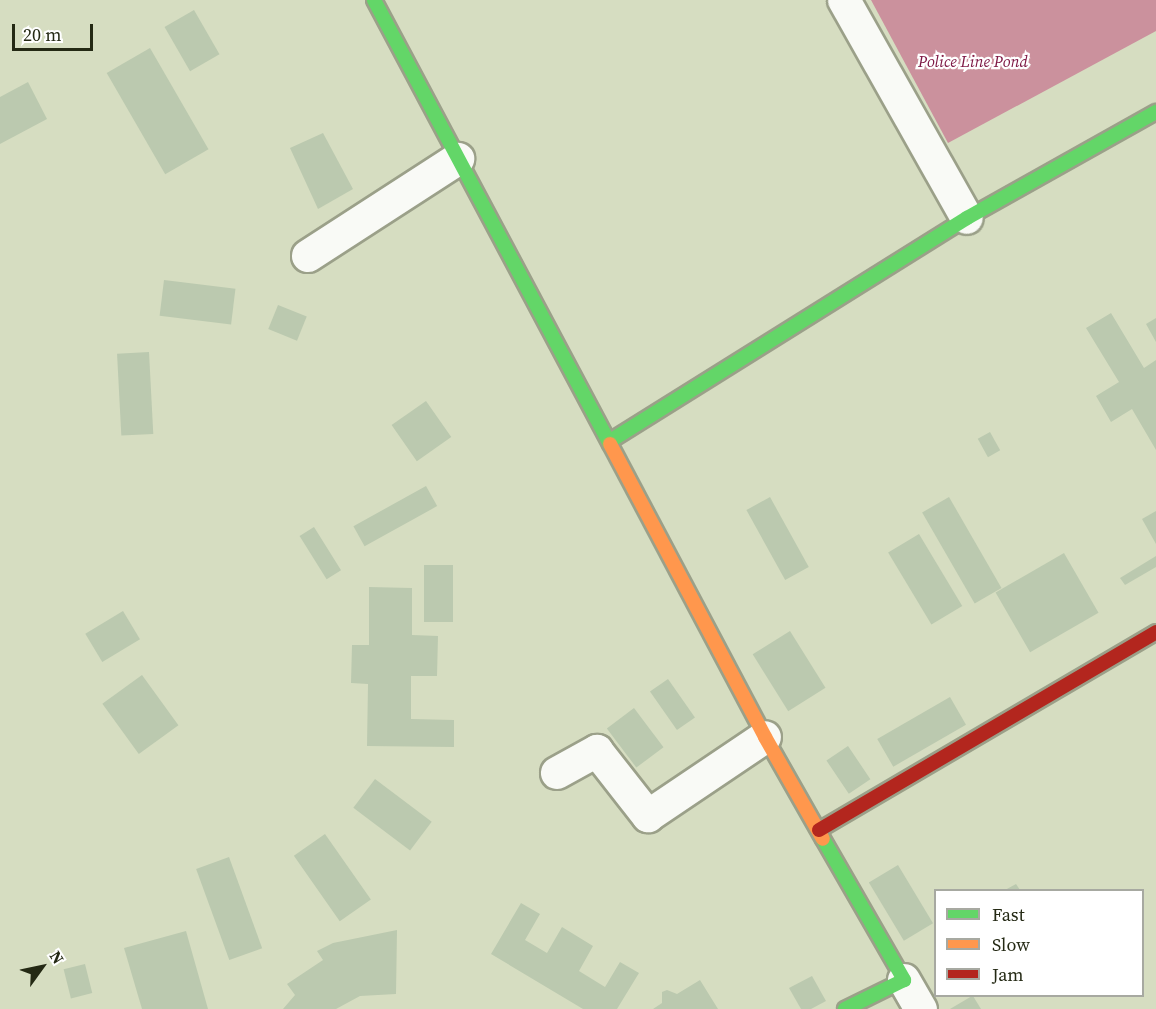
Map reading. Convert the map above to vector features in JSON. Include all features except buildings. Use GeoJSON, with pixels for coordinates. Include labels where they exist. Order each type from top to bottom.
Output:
{"type":"FeatureCollection","features":[{"type":"Feature","properties":{"kind":"street"},"geometry":{"type":"LineString","coordinates":[[374,0],[765,737],[921,1009]]}},
{"type":"Feature","properties":{"kind":"street"},"geometry":{"type":"LineString","coordinates":[[844,0],[966,218]]}},
{"type":"Feature","properties":{"kind":"street"},"geometry":{"type":"LineString","coordinates":[[610,441],[966,218],[1156,112]]}},
{"type":"Feature","properties":{"kind":"street"},"geometry":{"type":"LineString","coordinates":[[308,255],[458,159]]}},
{"type":"Feature","properties":{"kind":"street"},"geometry":{"type":"LineString","coordinates":[[819,830],[1156,632]]}},
{"type":"Feature","properties":{"kind":"street"},"geometry":{"type":"LineString","coordinates":[[557,773],[597,751],[648,816],[765,737]]}},
{"type":"Feature","properties":{"kind":"street"},"geometry":{"type":"LineString","coordinates":[[845,1009],[904,980]]}},
{"type":"Feature","properties":{"kind":"water","name":"Police Line Pond"},"geometry":{"type":"Polygon","coordinates":[[[871,0],[1156,0],[1156,31],[948,143],[871,0]]]}},
{"type":"Feature","properties":{"kind":"traffic: fast"},"geometry":{"type":"LineString","coordinates":[[374,0],[610,444]]}},
{"type":"Feature","properties":{"kind":"traffic: fast"},"geometry":{"type":"LineString","coordinates":[[610,441],[967,218],[1156,112]]}},
{"type":"Feature","properties":{"kind":"traffic: fast"},"geometry":{"type":"LineString","coordinates":[[823,839],[904,980],[845,1009]]}},
{"type":"Feature","properties":{"kind":"traffic: slow"},"geometry":{"type":"LineString","coordinates":[[610,444],[765,737],[823,839]]}},
{"type":"Feature","properties":{"kind":"traffic: jam"},"geometry":{"type":"LineString","coordinates":[[819,830],[1156,632]]}}]}
